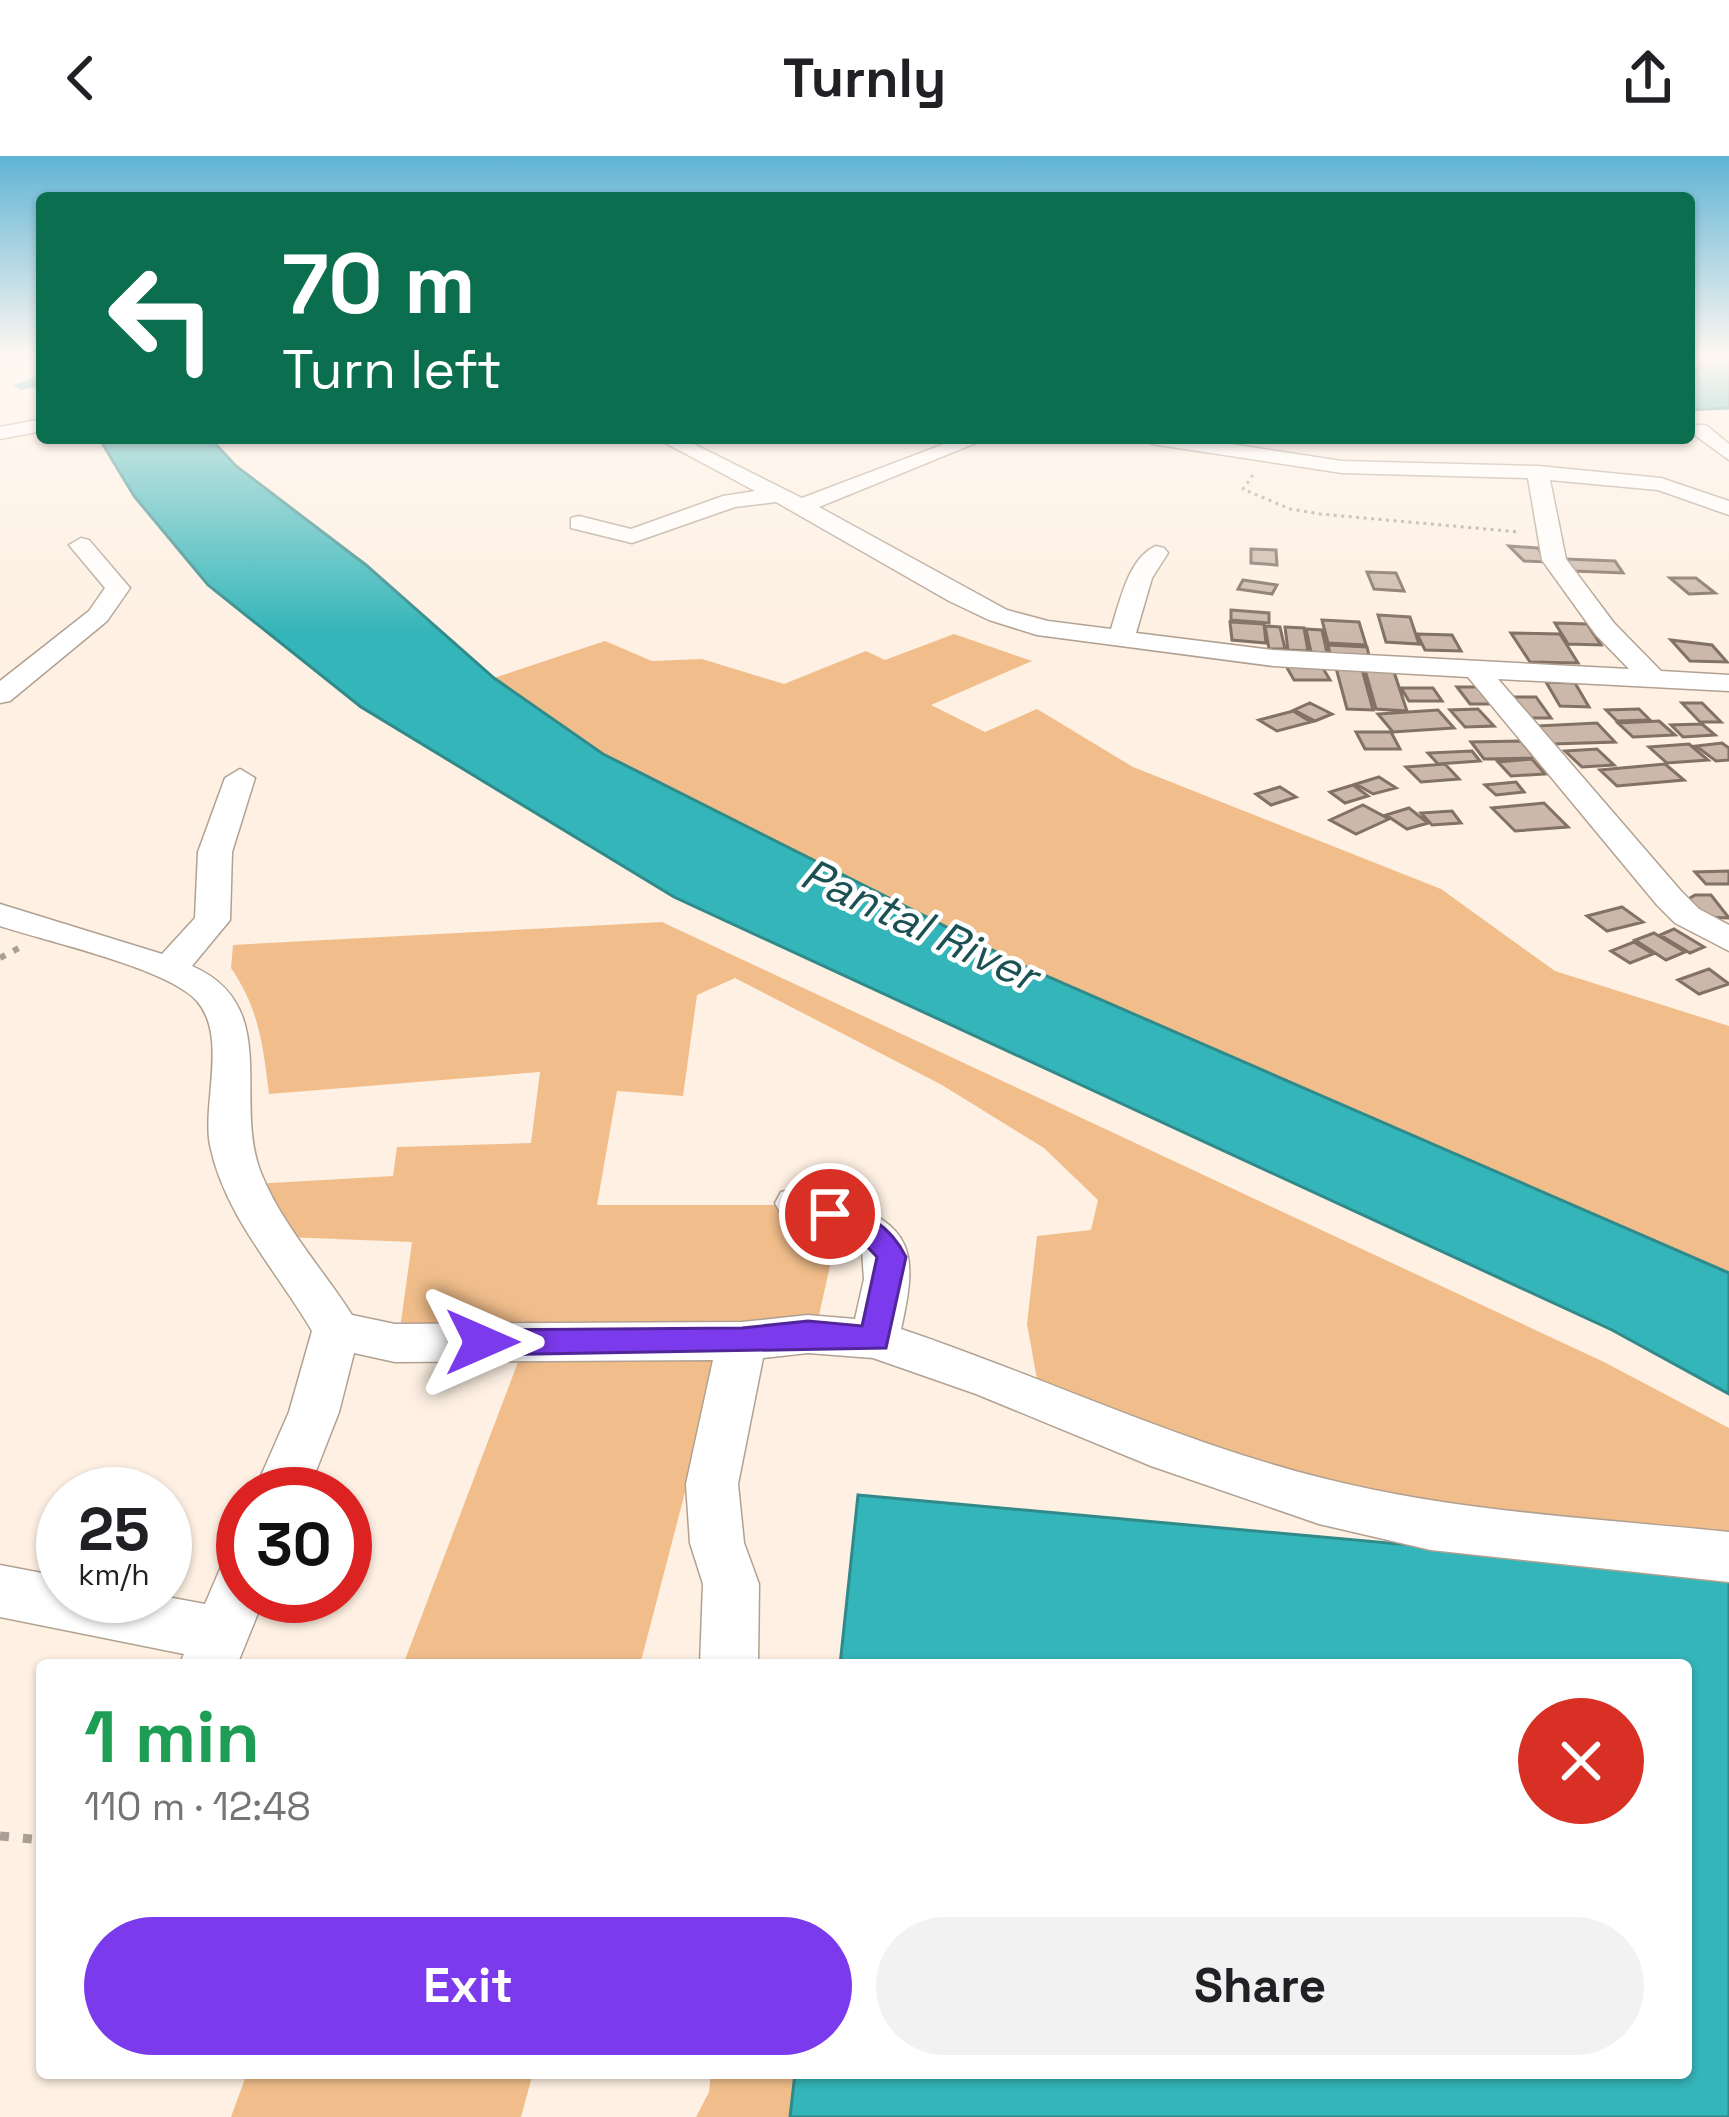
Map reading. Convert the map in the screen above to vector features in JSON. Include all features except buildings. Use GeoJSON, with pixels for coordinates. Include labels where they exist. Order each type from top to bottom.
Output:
{"type":"FeatureCollection","features":[{"type":"Feature","properties":{"kind":"street"},"geometry":{"type":"LineString","coordinates":[[689,450],[998,614],[1046,628],[1273,658],[1729,683]]}},
{"type":"Feature","properties":{"kind":"street"},"geometry":{"type":"LineString","coordinates":[[579,523],[632,536],[730,501],[791,501],[944,450]]}},
{"type":"Feature","properties":{"kind":"street"},"geometry":{"type":"LineString","coordinates":[[1220,450],[1412,472],[1538,472],[1660,484],[1729,508]]}},
{"type":"Feature","properties":{"kind":"street"},"geometry":{"type":"LineString","coordinates":[[1538,472],[1554,560],[1572,589],[1655,681]]}},
{"type":"Feature","properties":{"kind":"street"},"geometry":{"type":"LineString","coordinates":[[0,695],[98,616],[118,588],[81,545]]}},
{"type":"Feature","properties":{"kind":"street"},"geometry":{"type":"LineString","coordinates":[[1120,641],[1140,578],[1156,553]]}},
{"type":"Feature","properties":{"kind":"street"},"geometry":{"type":"LineString","coordinates":[[1478,671],[1669,898],[1687,916],[1729,940]]}},
{"type":"Feature","properties":{"kind":"street"},"geometry":{"type":"LineString","coordinates":[[168,970],[212,920],[215,852],[239,778]]}},
{"type":"Feature","properties":{"kind":"street"},"geometry":{"type":"LineString","coordinates":[[0,915],[168,970],[206,988],[226,1015],[230,1143],[245,1190],[335,1330],[395,1343],[742,1341],[808,1334],[874,1339],[994,1379],[1168,1451],[1319,1501],[1431,1526],[1729,1557]]}},
{"type":"Feature","properties":{"kind":"street"},"geometry":{"type":"LineString","coordinates":[[797,1203],[864,1225],[884,1241],[892,1257],[874,1339]]}},
{"type":"Feature","properties":{"kind":"street"},"geometry":{"type":"LineString","coordinates":[[291,1467],[314,1412],[335,1330]]}},
{"type":"Feature","properties":{"kind":"street"},"geometry":{"type":"LineString","coordinates":[[729,1659],[731,1584],[717,1543],[712,1484],[742,1341]]}},
{"type":"Feature","properties":{"kind":"street"},"geometry":{"type":"LineString","coordinates":[[0,1591],[214,1649]]}},
{"type":"Feature","properties":{"kind":"path"},"geometry":{"type":"LineString","coordinates":[[1269,458],[1244,489],[1290,509],[1547,534]]}},
{"type":"Feature","properties":{"kind":"path"},"geometry":{"type":"LineString","coordinates":[[0,1836],[36,1839]]}},
{"type":"Feature","properties":{"kind":"shaded area"},"geometry":{"type":"Polygon","coordinates":[[[954,634],[1032,661],[931,705],[985,732],[1037,709],[1133,767],[1441,889],[1555,971],[1729,1026],[1729,1273],[1028,968],[603,754],[494,678],[605,641],[652,661],[702,659],[784,684],[866,651],[885,660],[954,634]]]}},
{"type":"Feature","properties":{"kind":"shaded area"},"geometry":{"type":"Polygon","coordinates":[[[662,922],[1604,1362],[1729,1428],[1729,1540],[1524,1520],[1371,1495],[1249,1459],[1037,1379],[1027,1324],[1037,1236],[1091,1230],[1098,1200],[1044,1148],[942,1085],[735,978],[697,995],[683,1096],[617,1091],[597,1205],[780,1205],[793,1241],[834,1248],[817,1324],[400,1329],[412,1242],[285,1237],[253,1184],[393,1176],[397,1147],[531,1143],[540,1072],[269,1094],[254,1013],[231,968],[233,945],[662,922]]]}},
{"type":"Feature","properties":{"kind":"shaded area"},"geometry":{"type":"Polygon","coordinates":[[[523,1349],[720,1358],[642,1659],[405,1659],[523,1349]]]}},
{"type":"Feature","properties":{"kind":"shaded area"},"geometry":{"type":"Polygon","coordinates":[[[245,2079],[531,2079],[521,2117],[231,2117],[245,2079]]]}},
{"type":"Feature","properties":{"kind":"shaded area"},"geometry":{"type":"Polygon","coordinates":[[[710,2079],[794,2079],[790,2117],[696,2117],[710,2079]]]}},
{"type":"Feature","properties":{"kind":"water","name":"Pantal River"},"geometry":{"type":"Polygon","coordinates":[[[106,450],[221,450],[366,565],[494,678],[603,754],[1028,968],[1729,1273],[1729,1394],[1612,1330],[674,897],[361,707],[208,585],[134,496],[106,450]]]}},
{"type":"Feature","properties":{"kind":"water"},"geometry":{"type":"Polygon","coordinates":[[[858,1495],[1729,1574],[1729,2117],[790,2117],[794,2079],[1692,2079],[1692,1659],[841,1659],[858,1495]]]}},
{"type":"Feature","properties":{"kind":"route"},"geometry":{"type":"LineString","coordinates":[[482,1342],[742,1341],[808,1334],[874,1339],[892,1257],[884,1241],[864,1225],[830,1214]]}}]}
